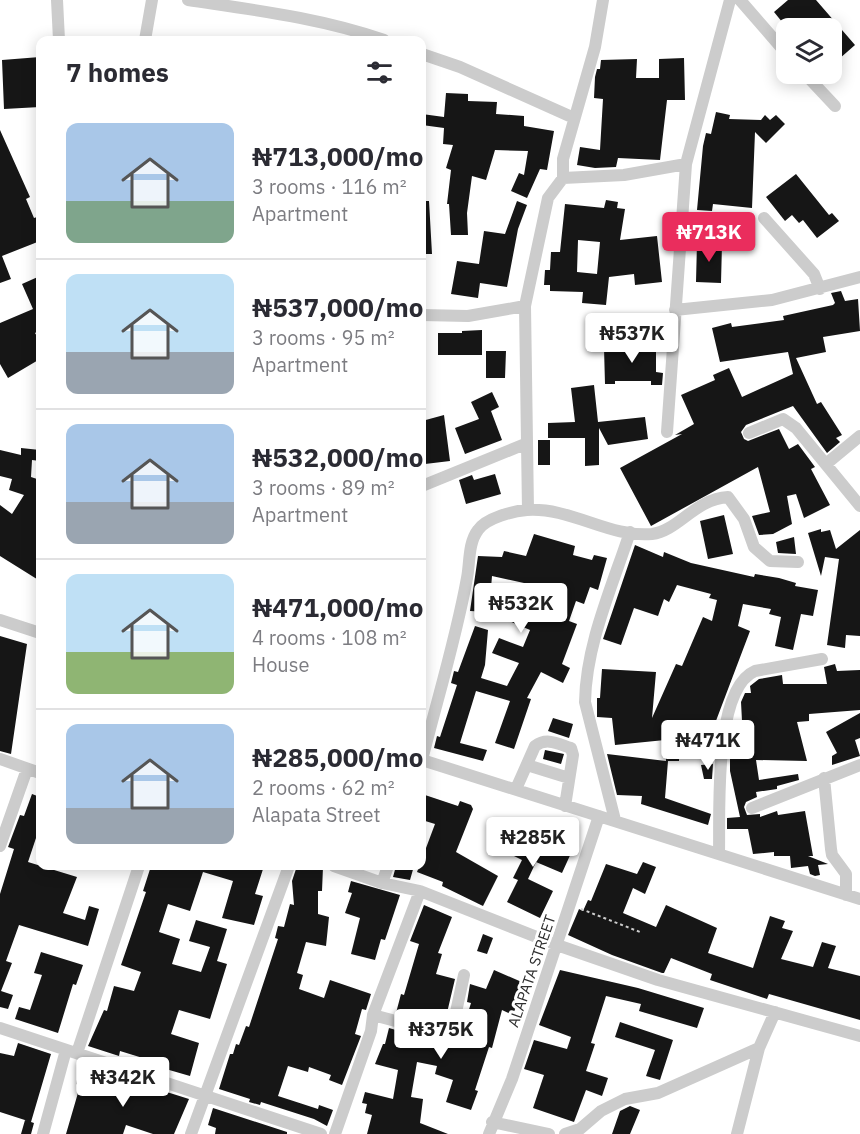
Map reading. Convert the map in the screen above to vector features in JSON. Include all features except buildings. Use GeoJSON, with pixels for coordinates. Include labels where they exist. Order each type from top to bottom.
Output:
{"type":"FeatureCollection","features":[{"type":"Feature","properties":{"kind":"street"},"geometry":{"type":"LineString","coordinates":[[57,0],[59,36]]}},
{"type":"Feature","properties":{"kind":"street"},"geometry":{"type":"LineString","coordinates":[[146,36],[152,0]]}},
{"type":"Feature","properties":{"kind":"street"},"geometry":{"type":"LineString","coordinates":[[192,0],[341,27],[371,36]]}},
{"type":"Feature","properties":{"kind":"street"},"geometry":{"type":"LineString","coordinates":[[528,510],[525,444],[525,306],[548,198],[563,178],[563,159],[595,47],[603,0]]}},
{"type":"Feature","properties":{"kind":"street"},"geometry":{"type":"LineString","coordinates":[[667,432],[686,164],[730,0]]}},
{"type":"Feature","properties":{"kind":"street"},"geometry":{"type":"LineString","coordinates":[[740,0],[776,41]]}},
{"type":"Feature","properties":{"kind":"street"},"geometry":{"type":"LineString","coordinates":[[426,55],[460,67],[574,117]]}},
{"type":"Feature","properties":{"kind":"street"},"geometry":{"type":"LineString","coordinates":[[814,84],[835,106]]}},
{"type":"Feature","properties":{"kind":"street"},"geometry":{"type":"LineString","coordinates":[[563,178],[624,175],[686,164]]}},
{"type":"Feature","properties":{"kind":"street"},"geometry":{"type":"LineString","coordinates":[[764,218],[814,274],[820,289]]}},
{"type":"Feature","properties":{"kind":"street"},"geometry":{"type":"LineString","coordinates":[[675,310],[738,304],[820,289],[860,277]]}},
{"type":"Feature","properties":{"kind":"street"},"geometry":{"type":"LineString","coordinates":[[426,315],[468,316],[525,306]]}},
{"type":"Feature","properties":{"kind":"street"},"geometry":{"type":"LineString","coordinates":[[748,433],[783,419],[796,428],[860,506]]}},
{"type":"Feature","properties":{"kind":"street"},"geometry":{"type":"LineString","coordinates":[[826,464],[860,436]]}},
{"type":"Feature","properties":{"kind":"street"},"geometry":{"type":"LineString","coordinates":[[426,484],[525,444]]}},
{"type":"Feature","properties":{"kind":"street"},"geometry":{"type":"LineString","coordinates":[[426,744],[465,589],[472,540],[479,528],[496,518],[528,510],[561,513],[592,521],[613,531],[653,534],[668,528],[693,509],[716,498],[728,497],[744,519],[754,547],[770,561],[798,562]]}},
{"type":"Feature","properties":{"kind":"street"},"geometry":{"type":"LineString","coordinates":[[615,820],[585,702],[585,691],[588,660],[630,532]]}},
{"type":"Feature","properties":{"kind":"street"},"geometry":{"type":"LineString","coordinates":[[0,620],[36,632]]}},
{"type":"Feature","properties":{"kind":"street"},"geometry":{"type":"LineString","coordinates":[[719,854],[720,785],[728,709],[739,685],[745,675],[755,671],[822,659]]}},
{"type":"Feature","properties":{"kind":"street"},"geometry":{"type":"LineString","coordinates":[[516,789],[535,746],[546,740],[571,748],[573,754],[565,806]]}},
{"type":"Feature","properties":{"kind":"street"},"geometry":{"type":"LineString","coordinates":[[0,759],[36,771]]}},
{"type":"Feature","properties":{"kind":"street"},"geometry":{"type":"LineString","coordinates":[[426,761],[860,899]]}},
{"type":"Feature","properties":{"kind":"street"},"geometry":{"type":"LineString","coordinates":[[527,765],[569,778]]}},
{"type":"Feature","properties":{"kind":"street"},"geometry":{"type":"LineString","coordinates":[[752,808],[860,765]]}},
{"type":"Feature","properties":{"kind":"street"},"geometry":{"type":"LineString","coordinates":[[0,846],[27,768]]}},
{"type":"Feature","properties":{"kind":"street"},"geometry":{"type":"LineString","coordinates":[[824,778],[832,855],[846,874],[846,895]]}},
{"type":"Feature","properties":{"kind":"street","name":"ALAPATA STREET"},"geometry":{"type":"LineString","coordinates":[[490,1128],[512,1079],[599,816]]}},
{"type":"Feature","properties":{"kind":"street"},"geometry":{"type":"LineString","coordinates":[[43,1134],[138,870]]}},
{"type":"Feature","properties":{"kind":"street"},"geometry":{"type":"LineString","coordinates":[[191,1134],[287,870]]}},
{"type":"Feature","properties":{"kind":"street"},"geometry":{"type":"LineString","coordinates":[[345,870],[382,884],[420,891],[557,945],[704,994],[860,1036]]}},
{"type":"Feature","properties":{"kind":"street"},"geometry":{"type":"LineString","coordinates":[[382,884],[387,870]]}},
{"type":"Feature","properties":{"kind":"street"},"geometry":{"type":"LineString","coordinates":[[335,1134],[371,1031],[373,1015],[420,891]]}},
{"type":"Feature","properties":{"kind":"street"},"geometry":{"type":"LineString","coordinates":[[373,1015],[444,1034],[453,1026],[464,975]]}},
{"type":"Feature","properties":{"kind":"street"},"geometry":{"type":"LineString","coordinates":[[737,1134],[759,1048],[775,1012]]}},
{"type":"Feature","properties":{"kind":"street"},"geometry":{"type":"LineString","coordinates":[[0,1028],[203,1097],[321,1134]]}},
{"type":"Feature","properties":{"kind":"street"},"geometry":{"type":"LineString","coordinates":[[565,1134],[580,1129],[601,1111],[625,1099],[674,1087],[759,1048]]}},
{"type":"Feature","properties":{"kind":"street"},"geometry":{"type":"LineString","coordinates":[[490,1128],[549,1134]]}},
{"type":"Feature","properties":{"kind":"path"},"geometry":{"type":"LineString","coordinates":[[571,904],[640,932]]}}]}
